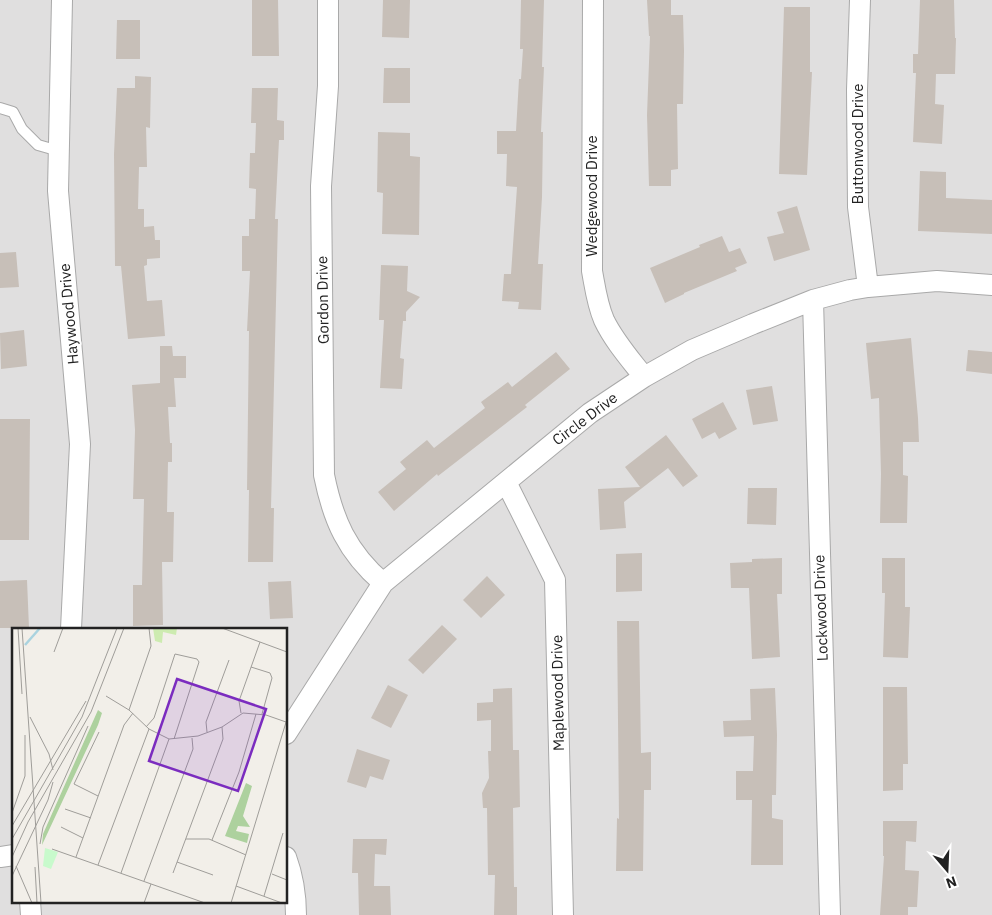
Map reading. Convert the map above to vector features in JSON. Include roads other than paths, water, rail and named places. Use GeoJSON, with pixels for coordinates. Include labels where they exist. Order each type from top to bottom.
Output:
{"type":"FeatureCollection","features":[{"type":"Feature","properties":{"kind":"street","name":"Haywood Drive"},"geometry":{"type":"LineString","coordinates":[[62,0],[58,191],[80,444],[72,628]]}},
{"type":"Feature","properties":{"kind":"street","name":"Gordon Drive"},"geometry":{"type":"LineString","coordinates":[[328,0],[328,86],[322,186],[324,475],[329,502],[339,527],[352,551],[372,574],[383,583]]}},
{"type":"Feature","properties":{"kind":"street","name":"Wedgewood Drive"},"geometry":{"type":"LineString","coordinates":[[593,0],[592,270],[596,296],[604,320],[618,344],[644,377]]}},
{"type":"Feature","properties":{"kind":"street","name":"Buttonwood Drive"},"geometry":{"type":"LineString","coordinates":[[860,0],[857,90],[858,207],[868,287]]}},
{"type":"Feature","properties":{"kind":"street","name":"Circle Drive"},"geometry":{"type":"LineString","coordinates":[[288,731],[383,583],[590,413],[644,377],[692,350],[813,300],[868,287],[937,281],[992,285]]}},
{"type":"Feature","properties":{"kind":"street","name":"Lockwood Drive"},"geometry":{"type":"LineString","coordinates":[[813,300],[830,915]]}},
{"type":"Feature","properties":{"kind":"street","name":"Maplewood Drive"},"geometry":{"type":"LineString","coordinates":[[506,482],[555,580],[564,915]]}},
{"type":"Feature","properties":{"kind":"street"},"geometry":{"type":"LineString","coordinates":[[288,863],[293,877],[296,915]]}},
{"type":"Feature","properties":{"kind":"street"},"geometry":{"type":"LineString","coordinates":[[30,902],[31,915]]}},
{"type":"Feature","properties":{"kind":"lane"},"geometry":{"type":"LineString","coordinates":[[0,108],[12,112],[22,129],[38,145],[59,150]]}}]}
